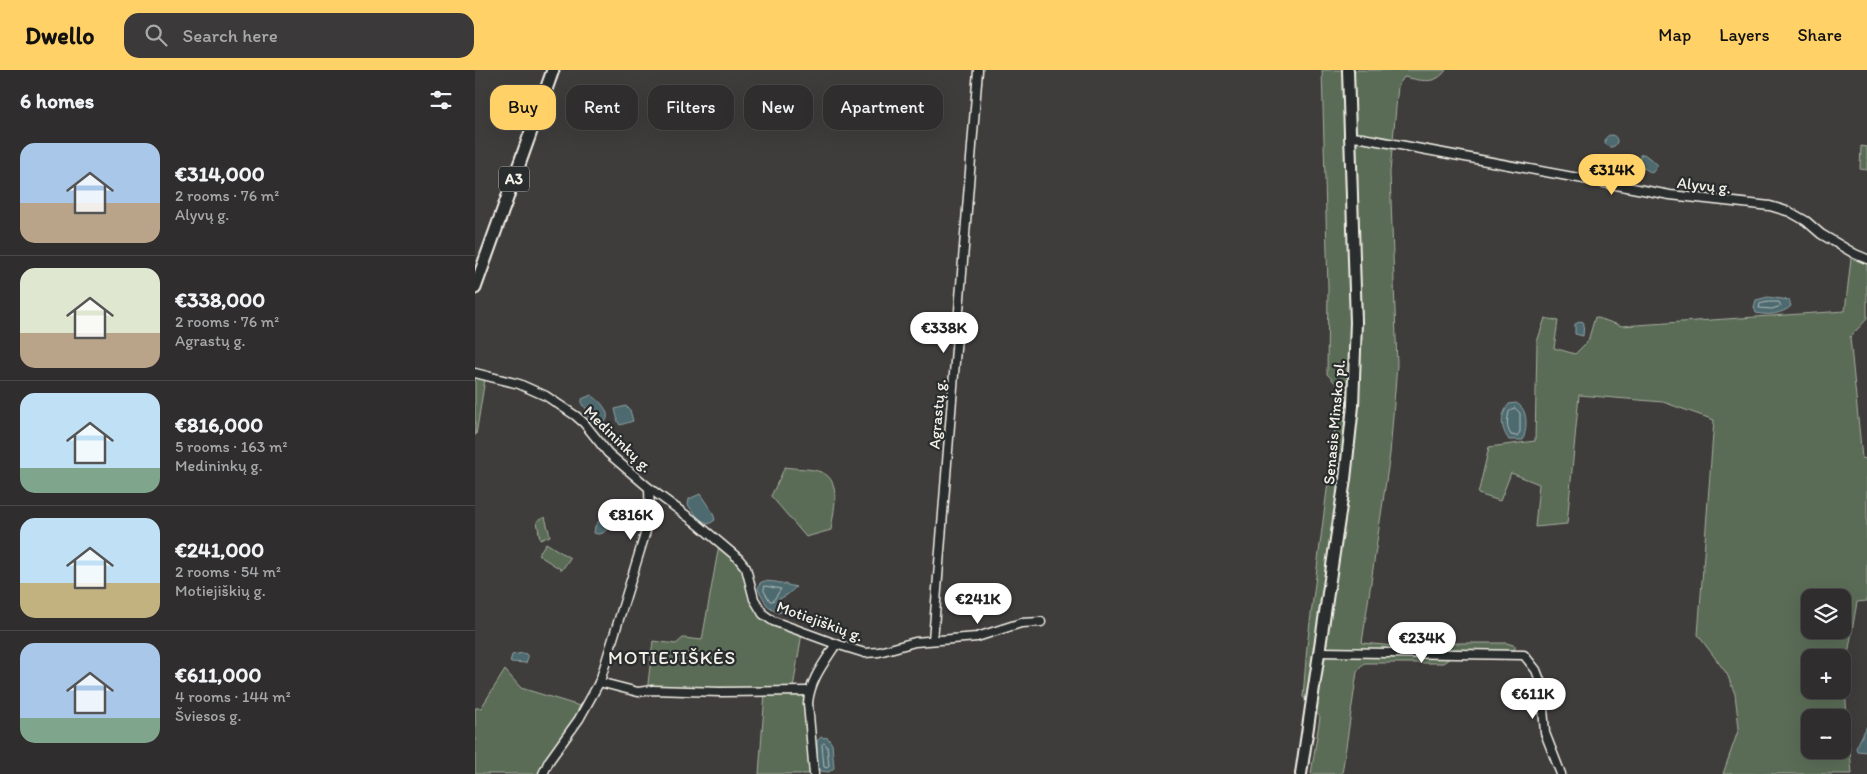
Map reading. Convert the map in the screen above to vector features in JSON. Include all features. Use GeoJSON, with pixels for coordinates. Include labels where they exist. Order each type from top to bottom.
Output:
{"type":"FeatureCollection","features":[{"type":"Feature","properties":{"kind":"highway","name":"A3"},"geometry":{"type":"LineString","coordinates":[[475,288],[553,70]]}},
{"type":"Feature","properties":{"kind":"main road","name":"Senasis Minsko pl."},"geometry":{"type":"LineString","coordinates":[[1301,774],[1345,479],[1354,396],[1356,322],[1348,70]]}},
{"type":"Feature","properties":{"kind":"street","name":"Agrastų g."},"geometry":{"type":"LineString","coordinates":[[933,640],[978,70]]}},
{"type":"Feature","properties":{"kind":"street","name":"Alyvų g."},"geometry":{"type":"LineString","coordinates":[[1349,137],[1670,195],[1770,206],[1790,212],[1806,220],[1821,234],[1867,259]]}},
{"type":"Feature","properties":{"kind":"street","name":"Medininkų g."},"geometry":{"type":"LineString","coordinates":[[475,373],[519,384],[545,396],[576,416],[608,453],[649,488],[650,518],[599,682],[579,719],[549,761],[543,774]]}},
{"type":"Feature","properties":{"kind":"street","name":"Motiejiškių g."},"geometry":{"type":"LineString","coordinates":[[649,488],[694,521],[747,568],[754,599],[763,614],[773,621],[836,644],[865,652],[879,652],[915,642],[977,637],[1021,623],[1041,622]]}},
{"type":"Feature","properties":{"kind":"street"},"geometry":{"type":"LineString","coordinates":[[814,774],[808,703],[809,691],[812,682],[836,644]]}},
{"type":"Feature","properties":{"kind":"street"},"geometry":{"type":"LineString","coordinates":[[1319,652],[1525,655],[1536,670],[1541,683],[1545,733],[1561,774]]}},
{"type":"Feature","properties":{"kind":"street"},"geometry":{"type":"LineString","coordinates":[[599,682],[638,692],[653,690],[720,692],[809,691]]}},
{"type":"Feature","properties":{"kind":"green space"},"geometry":{"type":"Polygon","coordinates":[[[1322,70],[1446,70],[1437,78],[1427,81],[1404,77],[1398,86],[1390,172],[1397,365],[1390,454],[1362,643],[1406,647],[1429,643],[1507,643],[1516,646],[1514,650],[1459,652],[1443,663],[1364,663],[1357,672],[1342,774],[1311,774],[1320,717],[1303,697],[1307,646],[1340,388],[1327,374],[1328,288],[1322,70]]]}},
{"type":"Feature","properties":{"kind":"green space"},"geometry":{"type":"Polygon","coordinates":[[[1861,146],[1867,147],[1867,170],[1860,169],[1861,146]]]}},
{"type":"Feature","properties":{"kind":"green space"},"geometry":{"type":"Polygon","coordinates":[[[1852,250],[1867,255],[1867,319],[1850,337],[1862,458],[1867,459],[1867,601],[1857,602],[1851,637],[1851,589],[1801,589],[1801,639],[1851,639],[1849,649],[1801,649],[1801,699],[1846,699],[1847,709],[1801,709],[1801,759],[1851,759],[1852,774],[1723,774],[1739,728],[1735,694],[1727,674],[1698,635],[1714,420],[1663,402],[1579,395],[1567,524],[1535,527],[1539,484],[1511,473],[1500,501],[1478,494],[1489,447],[1535,441],[1537,342],[1545,318],[1558,321],[1554,348],[1575,354],[1588,341],[1595,317],[1622,326],[1845,311],[1852,250]]]}},
{"type":"Feature","properties":{"kind":"green space"},"geometry":{"type":"Polygon","coordinates":[[[475,376],[485,379],[476,435],[475,435],[475,376]]]}},
{"type":"Feature","properties":{"kind":"green space"},"geometry":{"type":"Polygon","coordinates":[[[785,467],[808,469],[828,476],[832,482],[835,498],[831,530],[806,537],[771,496],[785,467]]]}},
{"type":"Feature","properties":{"kind":"green space"},"geometry":{"type":"Polygon","coordinates":[[[545,517],[550,536],[540,540],[537,521],[545,517]]]}},
{"type":"Feature","properties":{"kind":"green space"},"geometry":{"type":"Polygon","coordinates":[[[546,543],[570,558],[562,570],[538,555],[546,543]]]}},
{"type":"Feature","properties":{"kind":"green space"},"geometry":{"type":"Polygon","coordinates":[[[719,545],[740,564],[758,611],[802,633],[793,688],[647,692],[653,641],[676,644],[683,638],[702,640],[719,545]]]}},
{"type":"Feature","properties":{"kind":"green space"},"geometry":{"type":"Polygon","coordinates":[[[505,670],[521,688],[583,707],[540,774],[475,774],[475,708],[481,708],[505,670]]]}},
{"type":"Feature","properties":{"kind":"green space"},"geometry":{"type":"Polygon","coordinates":[[[765,692],[806,693],[812,774],[759,774],[765,692]]]}},
{"type":"Feature","properties":{"kind":"water"},"geometry":{"type":"Polygon","coordinates":[[[1609,135],[1613,135],[1617,141],[1613,147],[1609,147],[1605,143],[1605,139],[1609,135]]]}},
{"type":"Feature","properties":{"kind":"water"},"geometry":{"type":"Polygon","coordinates":[[[1644,154],[1658,165],[1652,173],[1639,165],[1640,155],[1644,154]]]}},
{"type":"Feature","properties":{"kind":"water"},"geometry":{"type":"Polygon","coordinates":[[[1768,297],[1789,300],[1791,306],[1775,314],[1756,313],[1754,307],[1756,300],[1768,297]]]}},
{"type":"Feature","properties":{"kind":"water"},"geometry":{"type":"Polygon","coordinates":[[[1582,321],[1584,323],[1583,336],[1575,334],[1575,324],[1582,321]]]}},
{"type":"Feature","properties":{"kind":"water"},"geometry":{"type":"Polygon","coordinates":[[[591,395],[603,405],[607,414],[605,422],[601,425],[590,419],[586,408],[582,405],[582,399],[591,395]]]}},
{"type":"Feature","properties":{"kind":"water"},"geometry":{"type":"Polygon","coordinates":[[[1516,403],[1525,414],[1526,425],[1523,440],[1509,440],[1502,422],[1506,408],[1509,404],[1516,403]]]}},
{"type":"Feature","properties":{"kind":"water"},"geometry":{"type":"Polygon","coordinates":[[[626,406],[630,410],[633,421],[620,425],[615,409],[626,406]]]}},
{"type":"Feature","properties":{"kind":"water"},"geometry":{"type":"Polygon","coordinates":[[[700,494],[713,513],[715,520],[709,524],[699,519],[688,505],[689,499],[700,494]]]}},
{"type":"Feature","properties":{"kind":"water"},"geometry":{"type":"Polygon","coordinates":[[[611,503],[617,509],[609,526],[603,533],[594,533],[595,526],[603,509],[607,504],[611,503]]]}},
{"type":"Feature","properties":{"kind":"water"},"geometry":{"type":"Polygon","coordinates":[[[764,581],[796,587],[779,599],[784,606],[784,611],[778,613],[767,605],[758,589],[760,583],[764,581]]]}},
{"type":"Feature","properties":{"kind":"water"},"geometry":{"type":"Polygon","coordinates":[[[523,653],[528,657],[526,663],[510,662],[512,655],[523,653]]]}},
{"type":"Feature","properties":{"kind":"water"},"geometry":{"type":"Polygon","coordinates":[[[1867,726],[1867,752],[1857,751],[1856,748],[1867,726]]]}},
{"type":"Feature","properties":{"kind":"water"},"geometry":{"type":"Polygon","coordinates":[[[821,737],[828,738],[832,744],[834,768],[829,772],[821,771],[817,764],[817,741],[821,737]]]}},
{"type":"Feature","properties":{"kind":"district","name":"MOTIEJIŠKĖS"},"geometry":{"type":"Point","coordinates":[672,657]}}]}
